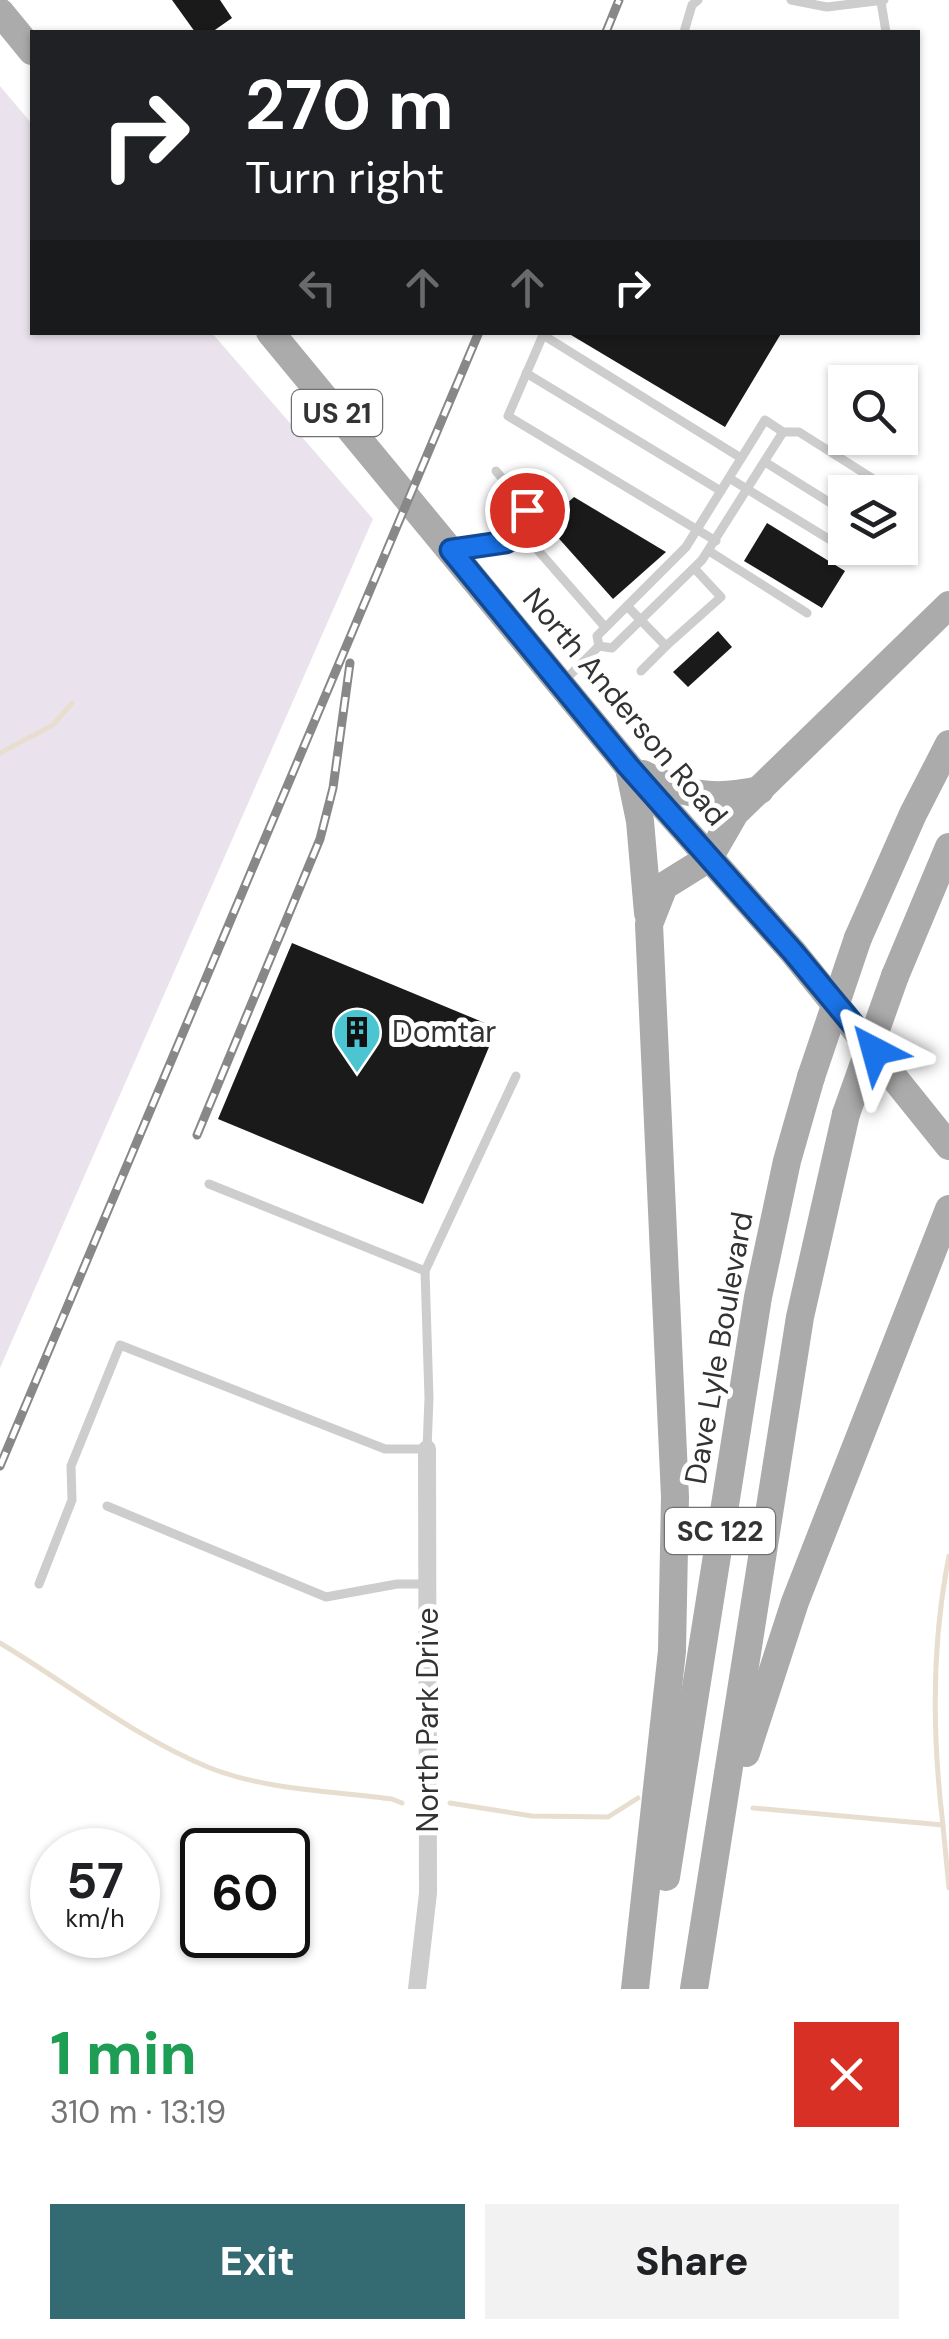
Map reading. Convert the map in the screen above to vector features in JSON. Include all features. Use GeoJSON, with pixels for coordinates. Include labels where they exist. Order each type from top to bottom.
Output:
{"type":"FeatureCollection","features":[{"type":"Feature","properties":{"kind":"main road"},"geometry":{"type":"LineString","coordinates":[[0,12],[30,50]]}},
{"type":"Feature","properties":{"kind":"main road","name":"North Anderson Road"},"geometry":{"type":"LineString","coordinates":[[272,335],[628,766],[856,1028],[949,1146]]}},
{"type":"Feature","properties":{"kind":"main road"},"geometry":{"type":"LineString","coordinates":[[648,924],[664,886],[709,858],[728,820],[949,606]]}},
{"type":"Feature","properties":{"kind":"main road","name":"Dave Lyle Boulevard"},"geometry":{"type":"LineString","coordinates":[[647,1989],[758,1297],[787,1161],[858,938],[949,744]]}},
{"type":"Feature","properties":{"kind":"main road"},"geometry":{"type":"LineString","coordinates":[[628,766],[689,794],[722,797],[762,790]]}},
{"type":"Feature","properties":{"kind":"main road"},"geometry":{"type":"LineString","coordinates":[[628,766],[644,850],[675,1497],[672,1650],[635,1989]]}},
{"type":"Feature","properties":{"kind":"main road","name":"SC 122"},"geometry":{"type":"LineString","coordinates":[[694,1989],[800,1317],[846,1114],[894,976],[949,847]]}},
{"type":"Feature","properties":{"kind":"main road"},"geometry":{"type":"LineString","coordinates":[[715,1855],[788,1620],[949,1209]]}},
{"type":"Feature","properties":{"kind":"main road"},"geometry":{"type":"LineString","coordinates":[[911,1300],[924,1282],[949,1262]]}},
{"type":"Feature","properties":{"kind":"street","name":"North Park Drive"},"geometry":{"type":"LineString","coordinates":[[417,1989],[428,1893],[427,1450]]}},
{"type":"Feature","properties":{"kind":"lane"},"geometry":{"type":"LineString","coordinates":[[685,30],[692,5],[698,0]]}},
{"type":"Feature","properties":{"kind":"lane"},"geometry":{"type":"LineString","coordinates":[[791,0],[827,7],[883,1],[886,30]]}},
{"type":"Feature","properties":{"kind":"lane"},"geometry":{"type":"LineString","coordinates":[[716,541],[508,416],[526,374],[551,336],[741,458]]}},
{"type":"Feature","properties":{"kind":"lane"},"geometry":{"type":"LineString","coordinates":[[526,374],[721,492]]}},
{"type":"Feature","properties":{"kind":"lane"},"geometry":{"type":"LineString","coordinates":[[599,646],[597,636],[686,547],[764,420],[783,432],[800,432],[867,475]]}},
{"type":"Feature","properties":{"kind":"lane"},"geometry":{"type":"LineString","coordinates":[[599,646],[612,648],[709,551],[783,432]]}},
{"type":"Feature","properties":{"kind":"lane"},"geometry":{"type":"LineString","coordinates":[[764,462],[828,502]]}},
{"type":"Feature","properties":{"kind":"lane"},"geometry":{"type":"LineString","coordinates":[[451,550],[506,542],[522,532],[525,505],[496,471]]}},
{"type":"Feature","properties":{"kind":"lane"},"geometry":{"type":"LineString","coordinates":[[730,478],[828,538]]}},
{"type":"Feature","properties":{"kind":"lane"},"geometry":{"type":"LineString","coordinates":[[522,532],[605,627]]}},
{"type":"Feature","properties":{"kind":"lane"},"geometry":{"type":"LineString","coordinates":[[709,551],[807,613]]}},
{"type":"Feature","properties":{"kind":"lane"},"geometry":{"type":"LineString","coordinates":[[641,671],[721,597],[694,568]]}},
{"type":"Feature","properties":{"kind":"lane"},"geometry":{"type":"LineString","coordinates":[[627,606],[666,646]]}},
{"type":"Feature","properties":{"kind":"lane"},"geometry":{"type":"LineString","coordinates":[[562,683],[599,646]]}},
{"type":"Feature","properties":{"kind":"lane"},"geometry":{"type":"LineString","coordinates":[[39,1584],[72,1500],[70,1466],[120,1345],[385,1449],[427,1450],[425,1272],[516,1076]]}},
{"type":"Feature","properties":{"kind":"lane"},"geometry":{"type":"LineString","coordinates":[[209,1184],[425,1272]]}},
{"type":"Feature","properties":{"kind":"lane"},"geometry":{"type":"LineString","coordinates":[[107,1506],[326,1597],[397,1584],[428,1584]]}},
{"type":"Feature","properties":{"kind":"shaded area"},"geometry":{"type":"Polygon","coordinates":[[[0,86],[30,122],[30,335],[214,335],[373,519],[0,1368],[0,86]]]}},
{"type":"Feature","properties":{"kind":"building"},"geometry":{"type":"Polygon","coordinates":[[[172,0],[220,0],[232,18],[215,30],[194,30],[172,0]]]}},
{"type":"Feature","properties":{"kind":"building"},"geometry":{"type":"Polygon","coordinates":[[[571,335],[780,335],[725,427],[571,335]]]}},
{"type":"Feature","properties":{"kind":"building"},"geometry":{"type":"Polygon","coordinates":[[[574,497],[666,552],[613,599],[545,523],[574,497]]]}},
{"type":"Feature","properties":{"kind":"building"},"geometry":{"type":"Polygon","coordinates":[[[767,523],[828,561],[828,565],[845,571],[822,608],[744,561],[767,523]]]}},
{"type":"Feature","properties":{"kind":"building"},"geometry":{"type":"Polygon","coordinates":[[[718,631],[732,647],[688,687],[673,672],[718,631]]]}},
{"type":"Feature","properties":{"kind":"building","name":"Domtar"},"geometry":{"type":"Polygon","coordinates":[[[292,943],[497,1028],[423,1204],[218,1119],[292,943]]]}},
{"type":"Feature","properties":{"kind":"waterway"},"geometry":{"type":"LineString","coordinates":[[0,753],[53,725],[72,703]]}},
{"type":"Feature","properties":{"kind":"waterway"},"geometry":{"type":"LineString","coordinates":[[753,1808],[943,1825],[935,1690],[949,1556]]}},
{"type":"Feature","properties":{"kind":"waterway"},"geometry":{"type":"LineString","coordinates":[[0,1643],[129,1726],[210,1768],[277,1785],[402,1803]]}},
{"type":"Feature","properties":{"kind":"waterway"},"geometry":{"type":"LineString","coordinates":[[450,1803],[532,1816],[608,1817],[638,1798]]}},
{"type":"Feature","properties":{"kind":"waterway"},"geometry":{"type":"LineString","coordinates":[[943,1826],[949,1888]]}},
{"type":"Feature","properties":{"kind":"railway"},"geometry":{"type":"LineString","coordinates":[[607,30],[619,0]]}},
{"type":"Feature","properties":{"kind":"railway"},"geometry":{"type":"LineString","coordinates":[[0,1466],[478,335]]}},
{"type":"Feature","properties":{"kind":"railway"},"geometry":{"type":"LineString","coordinates":[[197,1135],[320,839],[333,788],[350,663]]}},
{"type":"Feature","properties":{"kind":"place","name":"Domtar"},"geometry":{"type":"Point","coordinates":[357,1074]}},
{"type":"Feature","properties":{"kind":"route"},"geometry":{"type":"LineString","coordinates":[[527,510],[522,532],[506,542],[451,550],[628,766],[875,1051]]}}]}
